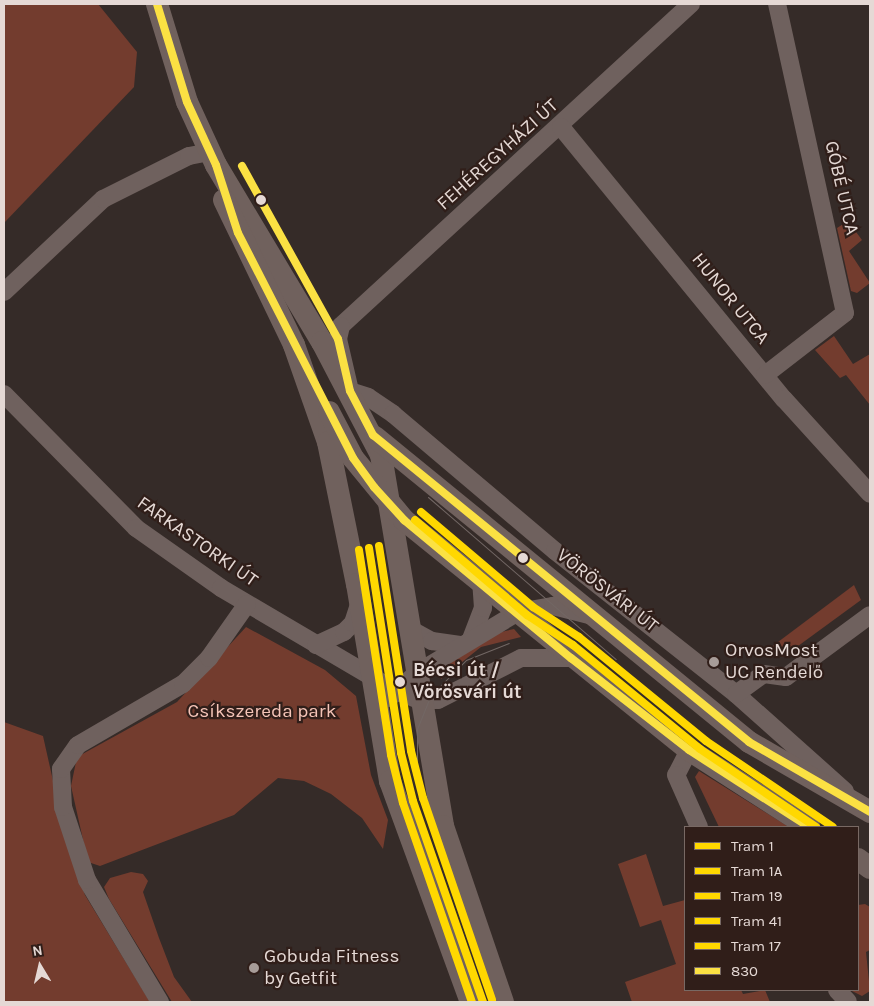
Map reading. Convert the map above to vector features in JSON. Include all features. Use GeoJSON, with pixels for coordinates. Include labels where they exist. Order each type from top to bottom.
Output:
{"type":"FeatureCollection","features":[{"type":"Feature","properties":{"kind":"main road"},"geometry":{"type":"LineString","coordinates":[[157,4],[187,102],[213,159],[238,233],[353,458],[393,509],[571,658],[689,750],[807,826]]}},
{"type":"Feature","properties":{"kind":"main road"},"geometry":{"type":"LineString","coordinates":[[213,159],[350,391],[373,435],[393,509],[410,629],[443,826],[503,1002]]}},
{"type":"Feature","properties":{"kind":"main road"},"geometry":{"type":"LineString","coordinates":[[294,344],[328,442],[360,601],[390,781],[471,1002]]}},
{"type":"Feature","properties":{"kind":"main road","name":"VÖRÖSVÁRI ÚT"},"geometry":{"type":"LineString","coordinates":[[373,435],[592,616],[749,742],[864,808]]}},
{"type":"Feature","properties":{"kind":"main road"},"geometry":{"type":"LineString","coordinates":[[859,860],[870,868]]}},
{"type":"Feature","properties":{"kind":"street","name":"FEHÉREGYHÁZI ÚT"},"geometry":{"type":"LineString","coordinates":[[350,391],[338,339],[341,326],[561,127],[691,4]]}},
{"type":"Feature","properties":{"kind":"street","name":"GÓBÉ UTCA"},"geometry":{"type":"LineString","coordinates":[[765,375],[845,313],[777,4]]}},
{"type":"Feature","properties":{"kind":"street","name":"HUNOR UTCA"},"geometry":{"type":"LineString","coordinates":[[561,127],[765,375],[870,494]]}},
{"type":"Feature","properties":{"kind":"street"},"geometry":{"type":"LineString","coordinates":[[4,292],[103,199],[188,156],[213,159]]}},
{"type":"Feature","properties":{"kind":"street","name":"VÖRÖSVÁRI ÚT"},"geometry":{"type":"LineString","coordinates":[[350,391],[368,397],[393,414],[555,551],[736,694],[864,808]]}},
{"type":"Feature","properties":{"kind":"street","name":"FARKASTORKI ÚT"},"geometry":{"type":"LineString","coordinates":[[4,394],[136,528],[247,604],[396,691],[422,701]]}},
{"type":"Feature","properties":{"kind":"street"},"geometry":{"type":"LineString","coordinates":[[466,642],[483,608],[480,582]]}},
{"type":"Feature","properties":{"kind":"street"},"geometry":{"type":"LineString","coordinates":[[316,645],[344,632],[353,623],[360,601]]}},
{"type":"Feature","properties":{"kind":"street"},"geometry":{"type":"LineString","coordinates":[[160,1002],[87,880],[63,807],[61,769],[78,745],[183,684],[209,658],[247,604]]}},
{"type":"Feature","properties":{"kind":"street","name":"VÖRÖSVÁRI ÚT"},"geometry":{"type":"LineString","coordinates":[[518,612],[553,606],[592,616]]}},
{"type":"Feature","properties":{"kind":"street"},"geometry":{"type":"LineString","coordinates":[[377,712],[396,691],[417,673],[518,612]]}},
{"type":"Feature","properties":{"kind":"street"},"geometry":{"type":"LineString","coordinates":[[736,694],[764,674],[786,677],[870,615]]}},
{"type":"Feature","properties":{"kind":"street"},"geometry":{"type":"LineString","coordinates":[[410,629],[432,641],[466,642]]}},
{"type":"Feature","properties":{"kind":"street"},"geometry":{"type":"LineString","coordinates":[[422,701],[438,700],[521,658],[571,658]]}},
{"type":"Feature","properties":{"kind":"street"},"geometry":{"type":"LineString","coordinates":[[371,675],[417,673]]}},
{"type":"Feature","properties":{"kind":"street"},"geometry":{"type":"LineString","coordinates":[[689,750],[676,775],[699,826]]}},
{"type":"Feature","properties":{"kind":"street"},"geometry":{"type":"LineString","coordinates":[[838,991],[848,1002]]}},
{"type":"Feature","properties":{"kind":"green space"},"geometry":{"type":"Polygon","coordinates":[[[4,4],[98,4],[137,52],[134,87],[4,223],[4,4]]]}},
{"type":"Feature","properties":{"kind":"green space"},"geometry":{"type":"Polygon","coordinates":[[[848,221],[862,240],[849,251],[870,283],[857,293],[851,291],[837,228],[848,221]]]}},
{"type":"Feature","properties":{"kind":"green space"},"geometry":{"type":"Polygon","coordinates":[[[834,336],[853,364],[870,354],[870,405],[846,375],[840,378],[815,350],[834,336]]]}},
{"type":"Feature","properties":{"kind":"green space"},"geometry":{"type":"Polygon","coordinates":[[[854,585],[861,600],[783,657],[772,652],[770,648],[854,585]]]}},
{"type":"Feature","properties":{"kind":"green space","name":"Csíkszereda park"},"geometry":{"type":"Polygon","coordinates":[[[246,627],[325,670],[356,696],[371,775],[388,820],[383,849],[362,818],[331,794],[304,781],[278,778],[234,815],[100,866],[88,862],[71,786],[77,757],[177,702],[246,627]]]}},
{"type":"Feature","properties":{"kind":"green space"},"geometry":{"type":"Polygon","coordinates":[[[514,629],[521,637],[481,647],[441,679],[439,669],[492,634],[514,629]]]}},
{"type":"Feature","properties":{"kind":"green space"},"geometry":{"type":"Polygon","coordinates":[[[4,722],[43,736],[67,843],[85,895],[150,1002],[4,1002],[4,722]]]}},
{"type":"Feature","properties":{"kind":"green space"},"geometry":{"type":"Polygon","coordinates":[[[699,771],[787,826],[719,826],[695,777],[699,771]]]}},
{"type":"Feature","properties":{"kind":"green space"},"geometry":{"type":"Polygon","coordinates":[[[646,854],[663,906],[684,900],[684,991],[742,991],[743,994],[765,991],[770,1002],[632,1002],[625,982],[676,964],[661,920],[640,927],[618,864],[646,854]]]}},
{"type":"Feature","properties":{"kind":"green space"},"geometry":{"type":"Polygon","coordinates":[[[131,872],[143,874],[148,881],[143,892],[159,938],[174,977],[192,1002],[172,1002],[109,899],[104,887],[110,878],[131,872]]]}},
{"type":"Feature","properties":{"kind":"green space"},"geometry":{"type":"Polygon","coordinates":[[[865,904],[870,907],[870,950],[866,952],[870,991],[862,996],[852,991],[859,991],[859,905],[865,904]]]}},
{"type":"Feature","properties":{"kind":"tram line"},"geometry":{"type":"LineString","coordinates":[[428,497],[616,659]]}},
{"type":"Feature","properties":{"kind":"tram line","name":"1"},"geometry":{"type":"LineString","coordinates":[[421,512],[533,607],[579,637],[706,741],[832,826]]}},
{"type":"Feature","properties":{"kind":"tram line","name":"1A"},"geometry":{"type":"LineString","coordinates":[[415,520],[527,615],[573,645],[700,749],[815,826]]}},
{"type":"Feature","properties":{"kind":"tram line","name":"17"},"geometry":{"type":"LineString","coordinates":[[379,546],[411,751],[423,798],[492,999]]}},
{"type":"Feature","properties":{"kind":"tram line","name":"19"},"geometry":{"type":"LineString","coordinates":[[369,548],[401,753],[413,801],[483,1002]]}},
{"type":"Feature","properties":{"kind":"tram line","name":"41"},"geometry":{"type":"LineString","coordinates":[[359,550],[391,755],[403,803],[472,1002]]}},
{"type":"Feature","properties":{"kind":"tram line"},"geometry":{"type":"LineString","coordinates":[[417,773],[417,729],[431,695],[466,660],[509,643]]}},
{"type":"Feature","properties":{"kind":"transit line","name":"830"},"geometry":{"type":"LineString","coordinates":[[157,4],[187,102],[216,165],[238,233],[353,458],[374,487],[404,520],[571,658],[689,750],[807,826]]}},
{"type":"Feature","properties":{"kind":"transit line","name":"830"},"geometry":{"type":"LineString","coordinates":[[242,166],[338,339],[350,391],[373,435],[749,742],[870,812]]}},
{"type":"Feature","properties":{"kind":"place","name":"OrvosMost UC Rendelő"},"geometry":{"type":"Point","coordinates":[714,662]}},
{"type":"Feature","properties":{"kind":"place","name":"Bécsi út / Vörösvári út"},"geometry":{"type":"Point","coordinates":[400,682]}},
{"type":"Feature","properties":{"kind":"place","name":"Gobuda Fitness by Getfit"},"geometry":{"type":"Point","coordinates":[254,968]}}]}
